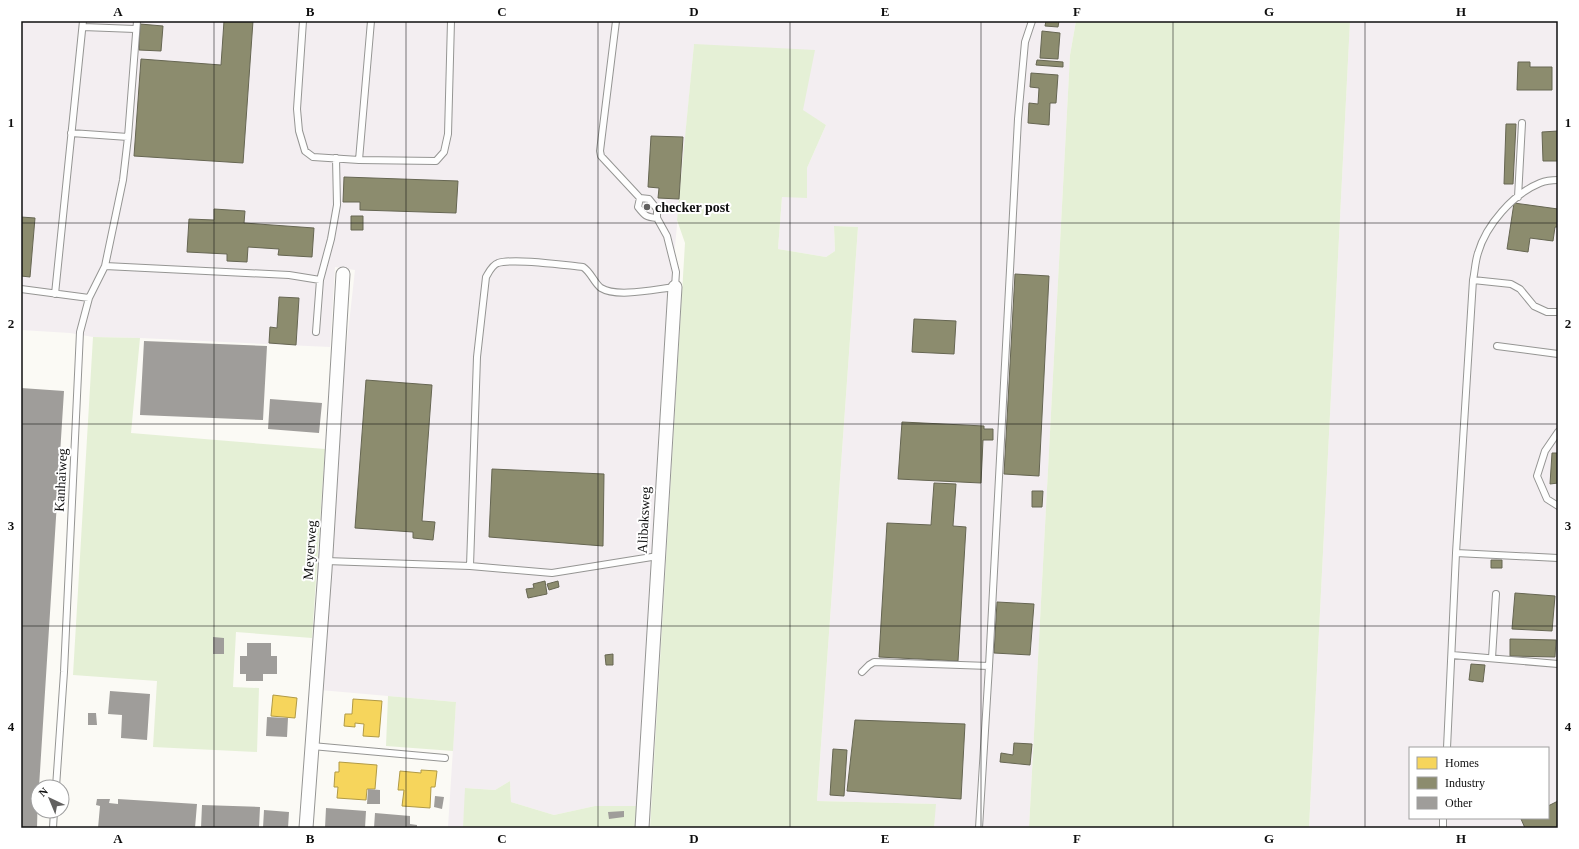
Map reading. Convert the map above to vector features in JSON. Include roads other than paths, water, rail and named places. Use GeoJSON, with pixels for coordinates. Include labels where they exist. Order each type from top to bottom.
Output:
{"type":"FeatureCollection","features":[{"type":"Feature","properties":{"kind":"street","name":"Meyerweg"},"geometry":{"type":"LineString","coordinates":[[306,828],[326,561],[343,274]]}},
{"type":"Feature","properties":{"kind":"street","name":"Alibaksweg"},"geometry":{"type":"LineString","coordinates":[[642,828],[675,287]]}},
{"type":"Feature","properties":{"kind":"lane","name":"Kanhaiweg"},"geometry":{"type":"LineString","coordinates":[[57,779],[64,672],[80,332],[89,298],[105,266],[123,180],[128,137],[137,21]]}},
{"type":"Feature","properties":{"kind":"lane"},"geometry":{"type":"LineString","coordinates":[[303,21],[297,109],[299,131],[305,151],[313,157],[359,160],[436,161],[444,152],[448,134],[451,21]]}},
{"type":"Feature","properties":{"kind":"lane"},"geometry":{"type":"LineString","coordinates":[[359,160],[371,21]]}},
{"type":"Feature","properties":{"kind":"lane"},"geometry":{"type":"LineString","coordinates":[[616,21],[600,151],[604,160],[640,198],[638,207],[643,213],[647,217],[657,218]]}},
{"type":"Feature","properties":{"kind":"lane"},"geometry":{"type":"LineString","coordinates":[[979,828],[1018,119],[1025,42],[1032,21]]}},
{"type":"Feature","properties":{"kind":"lane"},"geometry":{"type":"LineString","coordinates":[[55,294],[83,24],[136,29]]}},
{"type":"Feature","properties":{"kind":"lane"},"geometry":{"type":"LineString","coordinates":[[1518,196],[1522,123]]}},
{"type":"Feature","properties":{"kind":"lane"},"geometry":{"type":"LineString","coordinates":[[71,133],[128,137]]}},
{"type":"Feature","properties":{"kind":"lane"},"geometry":{"type":"LineString","coordinates":[[316,332],[320,280],[331,239],[337,205],[336,158]]}},
{"type":"Feature","properties":{"kind":"lane"},"geometry":{"type":"LineString","coordinates":[[1447,747],[1456,553],[1473,280],[1478,253],[1494,219],[1518,196],[1540,182],[1558,180]]}},
{"type":"Feature","properties":{"kind":"lane","name":"Alibaksweg"},"geometry":{"type":"LineString","coordinates":[[640,198],[649,199],[657,209],[657,218],[667,236],[676,272],[675,287]]}},
{"type":"Feature","properties":{"kind":"lane"},"geometry":{"type":"LineString","coordinates":[[470,566],[477,357],[486,277],[490,270],[497,264],[512,261],[583,267],[588,270],[600,287],[610,292],[627,292],[675,287]]}},
{"type":"Feature","properties":{"kind":"lane"},"geometry":{"type":"LineString","coordinates":[[105,266],[289,274],[320,280]]}},
{"type":"Feature","properties":{"kind":"lane"},"geometry":{"type":"LineString","coordinates":[[1473,280],[1511,284],[1520,289],[1534,306],[1546,312],[1558,312]]}},
{"type":"Feature","properties":{"kind":"lane"},"geometry":{"type":"LineString","coordinates":[[21,289],[89,298]]}},
{"type":"Feature","properties":{"kind":"lane"},"geometry":{"type":"LineString","coordinates":[[1497,346],[1558,354]]}},
{"type":"Feature","properties":{"kind":"lane"},"geometry":{"type":"LineString","coordinates":[[1558,432],[1545,450],[1537,476],[1547,499],[1558,506]]}},
{"type":"Feature","properties":{"kind":"lane"},"geometry":{"type":"LineString","coordinates":[[1456,553],[1558,558]]}},
{"type":"Feature","properties":{"kind":"lane"},"geometry":{"type":"LineString","coordinates":[[326,561],[470,566],[552,573],[658,556]]}},
{"type":"Feature","properties":{"kind":"lane"},"geometry":{"type":"LineString","coordinates":[[1492,658],[1496,594]]}},
{"type":"Feature","properties":{"kind":"lane"},"geometry":{"type":"LineString","coordinates":[[1452,655],[1558,664]]}},
{"type":"Feature","properties":{"kind":"lane"},"geometry":{"type":"LineString","coordinates":[[862,672],[874,662],[989,666]]}},
{"type":"Feature","properties":{"kind":"lane"},"geometry":{"type":"LineString","coordinates":[[312,746],[445,758]]}},
{"type":"Feature","properties":{"kind":"place","name":"checker post"},"geometry":{"type":"Point","coordinates":[647,207]}}]}
